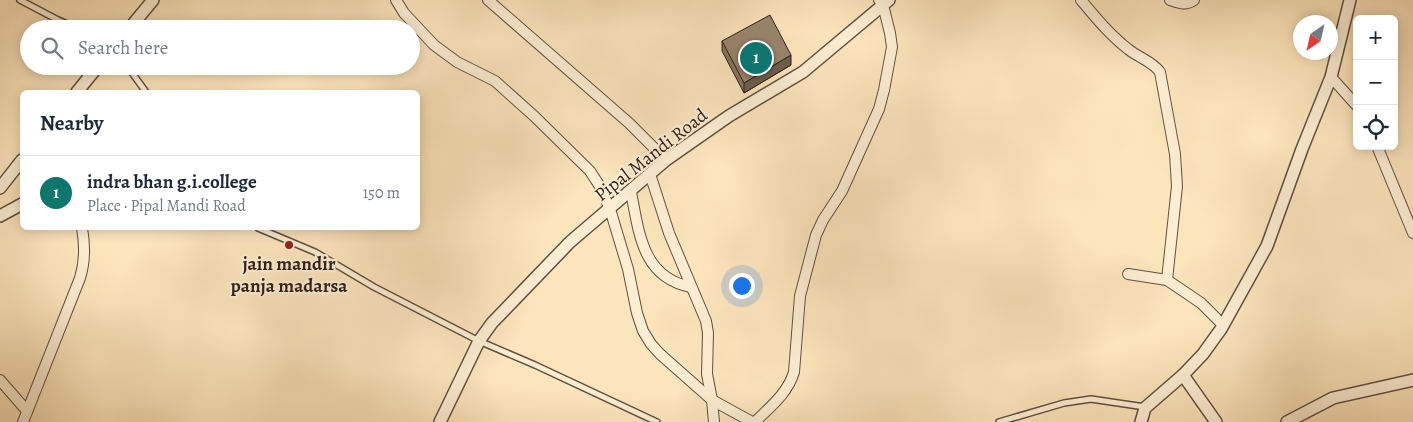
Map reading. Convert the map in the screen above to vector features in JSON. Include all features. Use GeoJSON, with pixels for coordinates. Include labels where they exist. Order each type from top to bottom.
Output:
{"type":"FeatureCollection","features":[{"type":"Feature","properties":{"kind":"street"},"geometry":{"type":"LineString","coordinates":[[136,20],[153,0]]}},
{"type":"Feature","properties":{"kind":"street"},"geometry":{"type":"LineString","coordinates":[[396,0],[410,20]]}},
{"type":"Feature","properties":{"kind":"street"},"geometry":{"type":"LineString","coordinates":[[489,0],[629,123],[666,160]]}},
{"type":"Feature","properties":{"kind":"street"},"geometry":{"type":"LineString","coordinates":[[1082,0],[1116,39],[1131,52],[1155,65],[1160,72],[1175,154],[1178,186],[1167,280]]}},
{"type":"Feature","properties":{"kind":"street"},"geometry":{"type":"LineString","coordinates":[[1170,0],[1182,4],[1188,4],[1194,0]]}},
{"type":"Feature","properties":{"kind":"street"},"geometry":{"type":"LineString","coordinates":[[1141,422],[1145,408],[1183,375],[1203,354],[1223,325],[1267,246],[1302,148],[1331,77],[1350,0]]}},
{"type":"Feature","properties":{"kind":"street"},"geometry":{"type":"LineString","coordinates":[[420,31],[447,56],[495,81],[590,171],[610,208],[628,269],[637,312],[643,331],[651,344],[712,400],[754,422],[791,382],[794,372],[800,296],[816,235],[822,220],[842,192],[879,109],[892,47],[883,2]]}},
{"type":"Feature","properties":{"kind":"street","name":"Pipal Mandi Road"},"geometry":{"type":"LineString","coordinates":[[443,421],[479,341],[492,323],[570,242],[631,192],[666,160],[729,116],[803,72],[883,2]]}},
{"type":"Feature","properties":{"kind":"street"},"geometry":{"type":"LineString","coordinates":[[79,90],[91,75]]}},
{"type":"Feature","properties":{"kind":"street"},"geometry":{"type":"LineString","coordinates":[[1331,77],[1356,105]]}},
{"type":"Feature","properties":{"kind":"street"},"geometry":{"type":"LineString","coordinates":[[1379,150],[1413,234]]}},
{"type":"Feature","properties":{"kind":"street"},"geometry":{"type":"LineString","coordinates":[[0,188],[20,163]]}},
{"type":"Feature","properties":{"kind":"street"},"geometry":{"type":"LineString","coordinates":[[650,174],[669,233],[706,321],[708,333],[707,374],[714,422]]}},
{"type":"Feature","properties":{"kind":"street"},"geometry":{"type":"LineString","coordinates":[[631,192],[640,240],[647,255],[668,279],[676,284],[691,287]]}},
{"type":"Feature","properties":{"kind":"street"},"geometry":{"type":"LineString","coordinates":[[0,216],[20,205]]}},
{"type":"Feature","properties":{"kind":"street"},"geometry":{"type":"LineString","coordinates":[[23,422],[80,278],[84,252],[82,230]]}},
{"type":"Feature","properties":{"kind":"street"},"geometry":{"type":"LineString","coordinates":[[1128,274],[1167,280],[1201,303],[1223,325]]}},
{"type":"Feature","properties":{"kind":"street"},"geometry":{"type":"LineString","coordinates":[[1183,375],[1216,422]]}},
{"type":"Feature","properties":{"kind":"street"},"geometry":{"type":"LineString","coordinates":[[0,380],[27,411]]}},
{"type":"Feature","properties":{"kind":"street"},"geometry":{"type":"LineString","coordinates":[[1287,422],[1332,398],[1413,380]]}},
{"type":"Feature","properties":{"kind":"lane"},"geometry":{"type":"LineString","coordinates":[[20,0],[58,20]]}},
{"type":"Feature","properties":{"kind":"lane"},"geometry":{"type":"LineString","coordinates":[[134,75],[145,90]]}},
{"type":"Feature","properties":{"kind":"lane"},"geometry":{"type":"LineString","coordinates":[[263,230],[315,252],[374,287],[479,341],[657,422]]}},
{"type":"Feature","properties":{"kind":"lane"},"geometry":{"type":"LineString","coordinates":[[999,422],[1064,403],[1091,399],[1145,408]]}},
{"type":"Feature","properties":{"kind":"building"},"geometry":{"type":"Polygon","coordinates":[[[770,15],[791,55],[744,83],[722,41],[770,15]]]}},
{"type":"Feature","properties":{"kind":"place","name":"indra bhan g.i.college"},"geometry":{"type":"Point","coordinates":[756,58]}},
{"type":"Feature","properties":{"kind":"place","name":"jain mandir panja madarsa"},"geometry":{"type":"Point","coordinates":[289,245]}}]}
